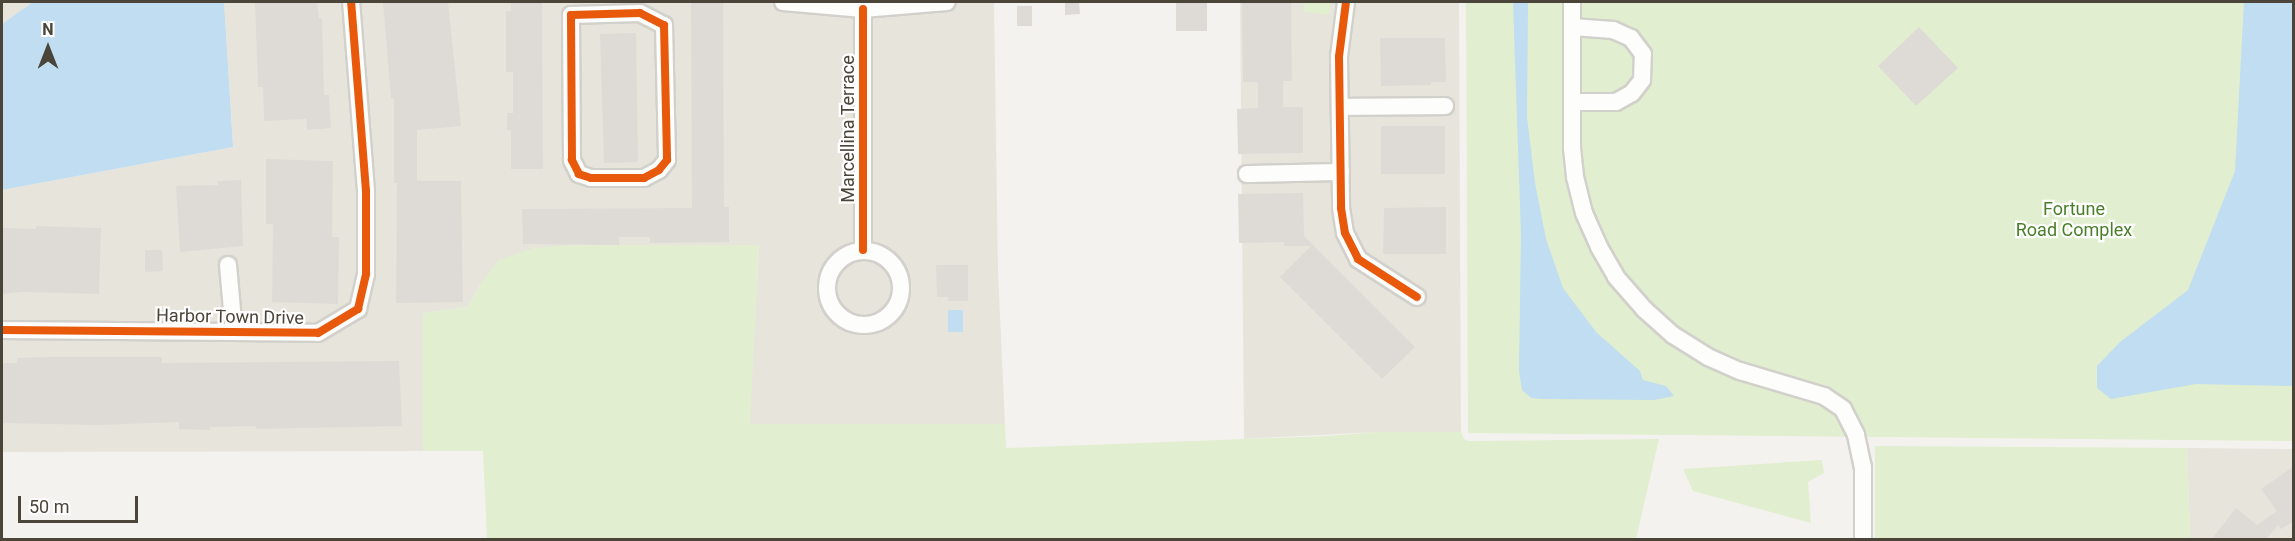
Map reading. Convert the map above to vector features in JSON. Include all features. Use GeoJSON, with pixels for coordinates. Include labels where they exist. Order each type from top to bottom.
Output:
{"type":"FeatureCollection","features":[{"type":"Feature","properties":{"kind":"street","name":"Harbor Town Drive"},"geometry":{"type":"LineString","coordinates":[[2,330],[318,333],[358,309],[366,274],[366,191],[351,2]]}},
{"type":"Feature","properties":{"kind":"street"},"geometry":{"type":"LineString","coordinates":[[783,2],[863,9],[947,2]]}},
{"type":"Feature","properties":{"kind":"street"},"geometry":{"type":"LineString","coordinates":[[1346,2],[1340,57],[1341,172],[1345,233],[1358,259],[1417,297]]}},
{"type":"Feature","properties":{"kind":"street"},"geometry":{"type":"LineString","coordinates":[[1572,2],[1575,177],[1584,213],[1616,277],[1644,309],[1673,335],[1708,357],[1740,371],[1824,396],[1843,409],[1856,435],[1863,467],[1863,540]]}},
{"type":"Feature","properties":{"kind":"street"},"geometry":{"type":"LineString","coordinates":[[571,8],[640,13],[664,25],[667,160],[659,170],[644,178],[591,178],[579,174],[572,160],[571,8]]}},
{"type":"Feature","properties":{"kind":"street","name":"Marcellina Terrace"},"geometry":{"type":"LineString","coordinates":[[863,9],[863,250]]}},
{"type":"Feature","properties":{"kind":"street"},"geometry":{"type":"LineString","coordinates":[[1572,27],[1613,30],[1631,38],[1643,54],[1642,80],[1632,93],[1616,102],[1572,102]]}},
{"type":"Feature","properties":{"kind":"street"},"geometry":{"type":"LineString","coordinates":[[1340,107],[1445,106]]}},
{"type":"Feature","properties":{"kind":"street"},"geometry":{"type":"LineString","coordinates":[[1247,174],[1341,172]]}},
{"type":"Feature","properties":{"kind":"street"},"geometry":{"type":"LineString","coordinates":[[863,250],[887,258],[896,268],[901,286],[897,305],[889,315],[866,325],[843,319],[834,311],[826,289],[832,267],[851,252],[863,250]]}},
{"type":"Feature","properties":{"kind":"street"},"geometry":{"type":"LineString","coordinates":[[228,265],[234,332]]}},
{"type":"Feature","properties":{"kind":"shaded area"},"geometry":{"type":"Polygon","coordinates":[[[2,2],[33,2],[2,24],[2,2]]]}},
{"type":"Feature","properties":{"kind":"shaded area"},"geometry":{"type":"Polygon","coordinates":[[[224,2],[994,2],[998,271],[1005,424],[749,425],[759,245],[572,246],[480,284],[468,307],[423,313],[423,451],[2,452],[2,190],[233,147],[224,2]]]}},
{"type":"Feature","properties":{"kind":"shaded area"},"geometry":{"type":"Polygon","coordinates":[[[1240,2],[1459,2],[1461,432],[1376,432],[1244,439],[1240,2]]]}},
{"type":"Feature","properties":{"kind":"shaded area"},"geometry":{"type":"Polygon","coordinates":[[[2187,448],[2293,449],[2293,539],[2190,539],[2187,448]]]}},
{"type":"Feature","properties":{"kind":"green space"},"geometry":{"type":"Polygon","coordinates":[[[1304,2],[1331,2],[1329,15],[1303,12],[1304,2]]]}},
{"type":"Feature","properties":{"kind":"green space","name":"Fortune Road Complex"},"geometry":{"type":"Polygon","coordinates":[[[1466,2],[2293,2],[2293,441],[1468,433],[1466,2]]]}},
{"type":"Feature","properties":{"kind":"green space"},"geometry":{"type":"Polygon","coordinates":[[[572,245],[759,245],[750,424],[1005,424],[1006,448],[1327,436],[1376,432],[1461,432],[1464,439],[1468,441],[1659,439],[1636,539],[487,539],[483,451],[423,451],[423,313],[468,307],[480,284],[499,260],[534,248],[572,245]]]}},
{"type":"Feature","properties":{"kind":"green space"},"geometry":{"type":"Polygon","coordinates":[[[1875,446],[2187,448],[2190,539],[1875,539],[1875,446]]]}},
{"type":"Feature","properties":{"kind":"green space"},"geometry":{"type":"Polygon","coordinates":[[[1822,460],[1824,473],[1808,482],[1811,523],[1693,491],[1683,469],[1822,460]]]}},
{"type":"Feature","properties":{"kind":"water"},"geometry":{"type":"Polygon","coordinates":[[[33,2],[224,2],[233,147],[2,190],[2,24],[33,2]]]}},
{"type":"Feature","properties":{"kind":"water"},"geometry":{"type":"Polygon","coordinates":[[[1513,2],[1528,2],[1527,117],[1535,183],[1546,239],[1563,288],[1596,332],[1640,371],[1643,380],[1666,386],[1674,396],[1654,400],[1542,399],[1531,398],[1522,390],[1519,371],[1521,234],[1513,2]]]}},
{"type":"Feature","properties":{"kind":"water"},"geometry":{"type":"Polygon","coordinates":[[[2244,2],[2293,2],[2293,386],[2196,384],[2111,399],[2097,388],[2097,366],[2120,342],[2188,290],[2235,171],[2244,2]]]}},
{"type":"Feature","properties":{"kind":"water"},"geometry":{"type":"Polygon","coordinates":[[[948,310],[963,310],[963,332],[948,332],[948,310]]]}},
{"type":"Feature","properties":{"kind":"building"},"geometry":{"type":"Polygon","coordinates":[[[255,2],[317,2],[319,18],[322,18],[324,95],[329,95],[331,128],[307,130],[306,119],[264,121],[263,87],[258,87],[255,2]]]}},
{"type":"Feature","properties":{"kind":"building"},"geometry":{"type":"Polygon","coordinates":[[[383,2],[448,2],[461,126],[417,130],[417,181],[461,181],[463,302],[396,303],[397,183],[394,183],[394,98],[391,98],[383,2]]]}},
{"type":"Feature","properties":{"kind":"building"},"geometry":{"type":"Polygon","coordinates":[[[511,2],[542,2],[543,169],[511,169],[511,130],[507,130],[507,113],[513,113],[513,72],[506,72],[506,11],[511,11],[511,2]]]}},
{"type":"Feature","properties":{"kind":"building"},"geometry":{"type":"Polygon","coordinates":[[[691,2],[723,2],[724,207],[729,207],[729,242],[650,243],[650,237],[619,237],[619,245],[523,244],[522,209],[692,208],[691,2]]]}},
{"type":"Feature","properties":{"kind":"building"},"geometry":{"type":"Polygon","coordinates":[[[1065,2],[1079,2],[1080,14],[1065,15],[1065,2]]]}},
{"type":"Feature","properties":{"kind":"building"},"geometry":{"type":"Polygon","coordinates":[[[1176,2],[1207,2],[1207,31],[1176,31],[1176,2]]]}},
{"type":"Feature","properties":{"kind":"building"},"geometry":{"type":"Polygon","coordinates":[[[1242,2],[1291,2],[1292,81],[1283,81],[1283,107],[1303,107],[1303,153],[1238,154],[1237,109],[1258,108],[1258,82],[1243,82],[1242,2]]]}},
{"type":"Feature","properties":{"kind":"building"},"geometry":{"type":"Polygon","coordinates":[[[1017,6],[1032,6],[1032,26],[1017,26],[1017,6]]]}},
{"type":"Feature","properties":{"kind":"building"},"geometry":{"type":"Polygon","coordinates":[[[1919,27],[1958,68],[1916,106],[1878,66],[1919,27]]]}},
{"type":"Feature","properties":{"kind":"building"},"geometry":{"type":"Polygon","coordinates":[[[636,33],[638,162],[604,163],[600,34],[636,33]]]}},
{"type":"Feature","properties":{"kind":"building"},"geometry":{"type":"Polygon","coordinates":[[[1380,38],[1445,38],[1446,82],[1431,82],[1431,85],[1381,86],[1380,38]]]}},
{"type":"Feature","properties":{"kind":"building"},"geometry":{"type":"Polygon","coordinates":[[[1381,126],[1445,126],[1445,174],[1381,174],[1381,126]]]}},
{"type":"Feature","properties":{"kind":"building"},"geometry":{"type":"Polygon","coordinates":[[[266,159],[333,161],[332,237],[339,237],[338,304],[272,302],[273,224],[266,224],[266,159]]]}},
{"type":"Feature","properties":{"kind":"building"},"geometry":{"type":"Polygon","coordinates":[[[241,180],[243,246],[180,252],[176,186],[218,185],[218,181],[241,180]]]}},
{"type":"Feature","properties":{"kind":"building"},"geometry":{"type":"Polygon","coordinates":[[[1303,193],[1304,236],[1415,347],[1382,379],[1280,277],[1311,246],[1284,246],[1284,242],[1239,243],[1238,194],[1303,193]]]}},
{"type":"Feature","properties":{"kind":"building"},"geometry":{"type":"Polygon","coordinates":[[[1446,207],[1446,254],[1383,254],[1384,208],[1446,207]]]}},
{"type":"Feature","properties":{"kind":"building"},"geometry":{"type":"Polygon","coordinates":[[[36,226],[101,228],[99,294],[22,292],[2,294],[2,228],[36,229],[36,226]]]}},
{"type":"Feature","properties":{"kind":"building"},"geometry":{"type":"Polygon","coordinates":[[[145,250],[162,250],[163,271],[145,272],[145,250]]]}},
{"type":"Feature","properties":{"kind":"building"},"geometry":{"type":"Polygon","coordinates":[[[936,265],[968,265],[968,301],[948,301],[948,297],[937,297],[936,265]]]}},
{"type":"Feature","properties":{"kind":"building"},"geometry":{"type":"Polygon","coordinates":[[[162,357],[162,363],[399,361],[402,426],[256,429],[256,426],[210,427],[210,430],[179,429],[179,422],[98,425],[2,423],[2,363],[17,363],[17,358],[162,357]]]}},
{"type":"Feature","properties":{"kind":"building"},"geometry":{"type":"Polygon","coordinates":[[[2294,466],[2294,521],[2281,529],[2278,525],[2266,540],[2211,540],[2236,508],[2257,525],[2277,511],[2261,489],[2294,466]]]}},
{"type":"Feature","properties":{"kind":"cycle path"},"geometry":{"type":"LineString","coordinates":[[2,330],[318,333],[358,309],[366,274],[366,191],[351,2]]}},
{"type":"Feature","properties":{"kind":"cycle path"},"geometry":{"type":"LineString","coordinates":[[1346,2],[1339,57],[1341,208],[1345,233],[1358,259],[1417,297]]}},
{"type":"Feature","properties":{"kind":"cycle path"},"geometry":{"type":"LineString","coordinates":[[863,9],[863,250]]}},
{"type":"Feature","properties":{"kind":"cycle path"},"geometry":{"type":"LineString","coordinates":[[640,13],[664,25],[667,160],[659,170],[644,178],[591,178],[579,174],[572,160],[571,15],[640,13]]}}]}
